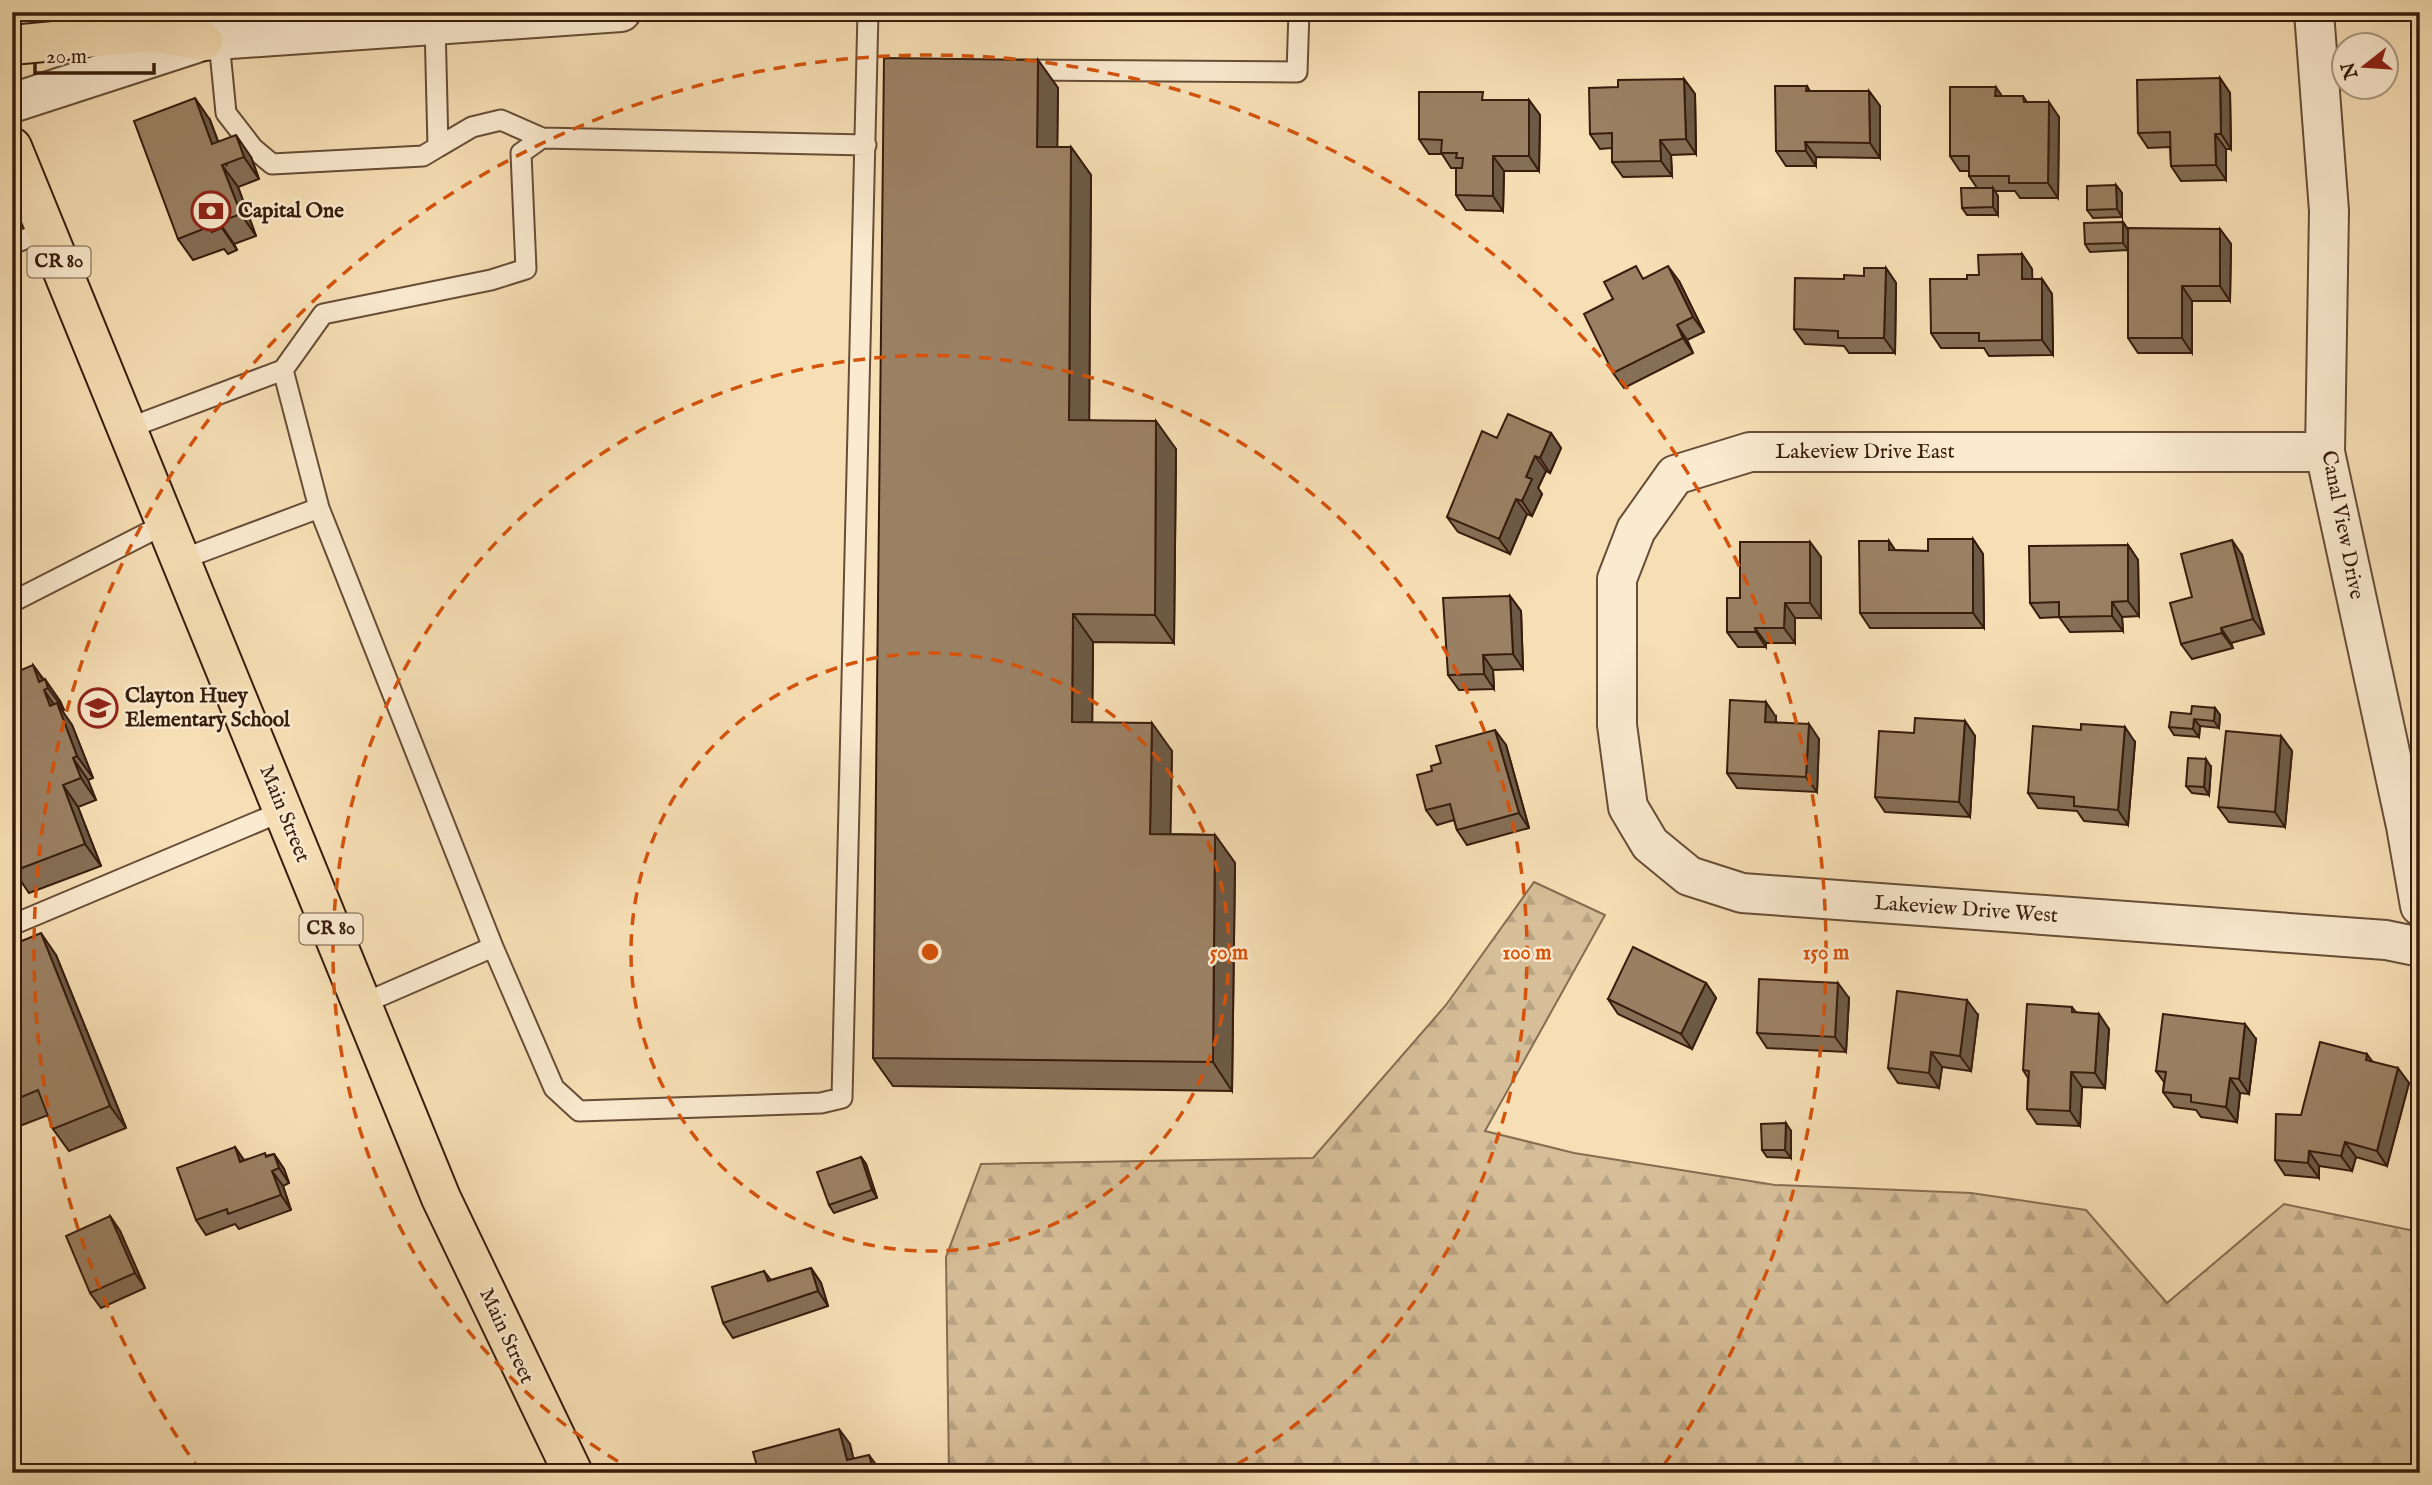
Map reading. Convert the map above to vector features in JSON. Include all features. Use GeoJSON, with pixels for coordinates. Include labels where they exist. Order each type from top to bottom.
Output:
{"type":"FeatureCollection","features":[{"type":"Feature","properties":{"kind":"main road"},"geometry":{"type":"LineString","coordinates":[[12,44],[150,32],[211,41]]}},
{"type":"Feature","properties":{"kind":"main road","name":"Main Street"},"geometry":{"type":"LineString","coordinates":[[16,170],[29,238],[126,429],[441,1198],[573,1473]]}},
{"type":"Feature","properties":{"kind":"street"},"geometry":{"type":"LineString","coordinates":[[12,103],[211,41],[504,16],[621,12]]}},
{"type":"Feature","properties":{"kind":"street","name":"Canal View Drive"},"geometry":{"type":"LineString","coordinates":[[2314,12],[2329,211],[2325,452],[2406,826],[2420,906]]}},
{"type":"Feature","properties":{"kind":"street","name":"Lakeview Drive East"},"geometry":{"type":"LineString","coordinates":[[1617,725],[1617,579],[1636,530],[1675,475],[1750,452],[2325,452]]}},
{"type":"Feature","properties":{"kind":"street","name":"Lakeview Drive West"},"geometry":{"type":"LineString","coordinates":[[1617,725],[1628,807],[1650,844],[1689,876],[1742,893],[2386,940],[2420,947]]}},
{"type":"Feature","properties":{"kind":"lane"},"geometry":{"type":"LineString","coordinates":[[283,370],[319,508],[493,947],[554,1088],[579,1111],[821,1103],[842,1098],[866,145],[874,69],[868,12]]}},
{"type":"Feature","properties":{"kind":"lane"},"geometry":{"type":"LineString","coordinates":[[1006,70],[1297,72],[1299,12]]}},
{"type":"Feature","properties":{"kind":"lane"},"geometry":{"type":"LineString","coordinates":[[435,23],[438,147]]}},
{"type":"Feature","properties":{"kind":"lane"},"geometry":{"type":"LineString","coordinates":[[211,41],[226,113],[253,148],[272,164],[423,156],[472,127],[501,120],[542,138],[866,145]]}},
{"type":"Feature","properties":{"kind":"lane"},"geometry":{"type":"LineString","coordinates":[[126,429],[283,370],[323,314],[491,281],[526,269],[521,153],[542,138]]}},
{"type":"Feature","properties":{"kind":"lane"},"geometry":{"type":"LineString","coordinates":[[180,561],[319,508]]}},
{"type":"Feature","properties":{"kind":"lane"},"geometry":{"type":"LineString","coordinates":[[12,602],[165,524]]}},
{"type":"Feature","properties":{"kind":"lane"},"geometry":{"type":"LineString","coordinates":[[12,925],[283,811]]}},
{"type":"Feature","properties":{"kind":"lane"},"geometry":{"type":"LineString","coordinates":[[362,1004],[493,947]]}},
{"type":"Feature","properties":{"kind":"green space"},"geometry":{"type":"Polygon","coordinates":[[[1534,882],[1605,915],[1485,1131],[1574,1153],[1775,1185],[1971,1193],[2086,1210],[2167,1303],[2284,1204],[2420,1232],[2420,1473],[949,1473],[946,1257],[981,1164],[1313,1158],[1446,1005],[1534,882]]]}},
{"type":"Feature","properties":{"kind":"building"},"geometry":{"type":"Polygon","coordinates":[[[884,58],[1038,60],[1037,147],[1071,147],[1069,420],[1156,421],[1155,615],[1073,614],[1072,722],[1152,723],[1150,834],[1215,835],[1213,1062],[873,1058],[884,58]]]}},
{"type":"Feature","properties":{"kind":"building"},"geometry":{"type":"Polygon","coordinates":[[[2220,78],[2221,134],[2215,134],[2216,165],[2171,166],[2170,132],[2138,133],[2137,80],[2220,78]]]}},
{"type":"Feature","properties":{"kind":"building"},"geometry":{"type":"Polygon","coordinates":[[[1684,79],[1686,139],[1660,140],[1661,161],[1612,162],[1612,133],[1590,134],[1589,88],[1618,87],[1618,80],[1684,79]]]}},
{"type":"Feature","properties":{"kind":"building"},"geometry":{"type":"Polygon","coordinates":[[[1775,86],[1807,86],[1806,91],[1869,91],[1870,143],[1805,142],[1806,151],[1776,151],[1775,86]]]}},
{"type":"Feature","properties":{"kind":"building"},"geometry":{"type":"Polygon","coordinates":[[[1950,87],[1996,87],[1995,96],[2023,96],[2024,102],[2049,102],[2048,183],[2009,183],[2009,176],[1969,176],[1969,156],[1950,156],[1950,87]]]}},
{"type":"Feature","properties":{"kind":"building"},"geometry":{"type":"Polygon","coordinates":[[[1419,92],[1483,92],[1482,100],[1529,100],[1529,156],[1493,156],[1493,196],[1456,195],[1456,168],[1462,168],[1463,158],[1456,158],[1457,153],[1441,153],[1442,140],[1419,139],[1419,92]]]}},
{"type":"Feature","properties":{"kind":"building","name":"Capital One"},"geometry":{"type":"Polygon","coordinates":[[[195,98],[212,144],[236,135],[244,157],[222,165],[241,214],[219,222],[222,228],[212,232],[211,226],[178,239],[134,121],[195,98]]]}},
{"type":"Feature","properties":{"kind":"building"},"geometry":{"type":"Polygon","coordinates":[[[2116,185],[2117,209],[2087,210],[2087,186],[2116,185]]]}},
{"type":"Feature","properties":{"kind":"building"},"geometry":{"type":"Polygon","coordinates":[[[1961,188],[1993,188],[1993,207],[1962,208],[1961,188]]]}},
{"type":"Feature","properties":{"kind":"building"},"geometry":{"type":"Polygon","coordinates":[[[2123,222],[2123,243],[2085,244],[2084,223],[2123,222]]]}},
{"type":"Feature","properties":{"kind":"building"},"geometry":{"type":"Polygon","coordinates":[[[2128,228],[2220,229],[2220,286],[2182,286],[2182,338],[2128,338],[2128,228]]]}},
{"type":"Feature","properties":{"kind":"building"},"geometry":{"type":"Polygon","coordinates":[[[2022,254],[2022,279],[2042,279],[2042,340],[1979,341],[1979,333],[1931,333],[1930,279],[1967,279],[1967,275],[1979,275],[1978,255],[2022,254]]]}},
{"type":"Feature","properties":{"kind":"building"},"geometry":{"type":"Polygon","coordinates":[[[1636,266],[1643,279],[1668,266],[1693,317],[1677,325],[1683,338],[1613,373],[1584,314],[1613,299],[1604,282],[1636,266]]]}},
{"type":"Feature","properties":{"kind":"building"},"geometry":{"type":"Polygon","coordinates":[[[1864,268],[1886,268],[1884,338],[1838,338],[1838,331],[1794,329],[1795,278],[1844,279],[1844,275],[1864,276],[1864,268]]]}},
{"type":"Feature","properties":{"kind":"building"},"geometry":{"type":"Polygon","coordinates":[[[1508,414],[1551,433],[1540,458],[1535,456],[1526,477],[1532,479],[1522,501],[1516,499],[1499,539],[1447,517],[1482,431],[1497,438],[1508,414]]]}},
{"type":"Feature","properties":{"kind":"building"},"geometry":{"type":"Polygon","coordinates":[[[1928,539],[1973,539],[1973,613],[1860,613],[1859,541],[1889,541],[1889,550],[1928,551],[1928,539]]]}},
{"type":"Feature","properties":{"kind":"building"},"geometry":{"type":"Polygon","coordinates":[[[2232,540],[2253,619],[2221,628],[2222,633],[2181,644],[2170,603],[2192,597],[2181,554],[2232,540]]]}},
{"type":"Feature","properties":{"kind":"building"},"geometry":{"type":"Polygon","coordinates":[[[1740,542],[1810,542],[1810,603],[1785,603],[1784,628],[1727,632],[1727,598],[1740,598],[1740,542]]]}},
{"type":"Feature","properties":{"kind":"building"},"geometry":{"type":"Polygon","coordinates":[[[2128,545],[2128,601],[2112,602],[2112,616],[2059,617],[2059,602],[2030,603],[2029,546],[2128,545]]]}},
{"type":"Feature","properties":{"kind":"building"},"geometry":{"type":"Polygon","coordinates":[[[1510,596],[1513,654],[1483,655],[1484,674],[1448,675],[1443,598],[1510,596]]]}},
{"type":"Feature","properties":{"kind":"building"},"geometry":{"type":"Polygon","coordinates":[[[33,665],[39,682],[45,679],[48,688],[44,690],[50,706],[57,703],[77,756],[73,758],[81,778],[63,785],[85,844],[14,871],[12,674],[33,665]]]}},
{"type":"Feature","properties":{"kind":"building"},"geometry":{"type":"Polygon","coordinates":[[[1730,700],[1766,702],[1765,722],[1809,724],[1806,777],[1727,773],[1730,700]]]}},
{"type":"Feature","properties":{"kind":"building"},"geometry":{"type":"Polygon","coordinates":[[[2192,706],[2215,708],[2214,721],[2194,719],[2193,729],[2169,727],[2171,712],[2191,714],[2192,706]]]}},
{"type":"Feature","properties":{"kind":"building"},"geometry":{"type":"Polygon","coordinates":[[[1915,718],[1965,721],[1959,802],[1875,797],[1879,731],[1914,733],[1915,718]]]}},
{"type":"Feature","properties":{"kind":"building"},"geometry":{"type":"Polygon","coordinates":[[[2081,724],[2125,727],[2118,810],[2074,806],[2074,797],[2028,793],[2033,726],[2081,730],[2081,724]]]}},
{"type":"Feature","properties":{"kind":"building"},"geometry":{"type":"Polygon","coordinates":[[[1495,730],[1519,813],[1457,830],[1450,804],[1426,810],[1417,775],[1432,771],[1431,766],[1441,763],[1436,746],[1495,730]]]}},
{"type":"Feature","properties":{"kind":"building"},"geometry":{"type":"Polygon","coordinates":[[[2226,731],[2281,736],[2275,812],[2218,807],[2226,731]]]}},
{"type":"Feature","properties":{"kind":"building"},"geometry":{"type":"Polygon","coordinates":[[[2188,758],[2206,759],[2204,787],[2186,786],[2188,758]]]}},
{"type":"Feature","properties":{"kind":"building"},"geometry":{"type":"Polygon","coordinates":[[[41,933],[110,1106],[53,1129],[38,1090],[12,1101],[12,945],[41,933]]]}},
{"type":"Feature","properties":{"kind":"building"},"geometry":{"type":"Polygon","coordinates":[[[1633,947],[1706,983],[1681,1034],[1608,999],[1633,947]]]}},
{"type":"Feature","properties":{"kind":"building"},"geometry":{"type":"Polygon","coordinates":[[[1759,979],[1838,983],[1835,1037],[1757,1033],[1759,979]]]}},
{"type":"Feature","properties":{"kind":"building"},"geometry":{"type":"Polygon","coordinates":[[[1897,991],[1967,1000],[1960,1056],[1931,1052],[1929,1073],[1888,1068],[1897,991]]]}},
{"type":"Feature","properties":{"kind":"building"},"geometry":{"type":"Polygon","coordinates":[[[2027,1004],[2072,1007],[2072,1012],[2099,1014],[2095,1073],[2071,1072],[2070,1111],[2027,1109],[2029,1071],[2023,1070],[2027,1004]]]}},
{"type":"Feature","properties":{"kind":"building"},"geometry":{"type":"Polygon","coordinates":[[[2163,1014],[2245,1024],[2239,1079],[2230,1078],[2226,1107],[2191,1102],[2191,1095],[2163,1092],[2166,1072],[2156,1071],[2163,1014]]]}},
{"type":"Feature","properties":{"kind":"building"},"geometry":{"type":"Polygon","coordinates":[[[2320,1042],[2367,1054],[2366,1060],[2398,1068],[2377,1151],[2345,1142],[2341,1156],[2309,1151],[2308,1163],[2275,1160],[2276,1114],[2301,1115],[2320,1042]]]}},
{"type":"Feature","properties":{"kind":"building"},"geometry":{"type":"Polygon","coordinates":[[[1786,1123],[1785,1150],[1762,1150],[1761,1124],[1786,1123]]]}},
{"type":"Feature","properties":{"kind":"building"},"geometry":{"type":"Polygon","coordinates":[[[235,1147],[240,1162],[265,1153],[266,1157],[274,1154],[279,1168],[272,1171],[281,1195],[228,1214],[227,1209],[196,1220],[177,1168],[235,1147]]]}},
{"type":"Feature","properties":{"kind":"building"},"geometry":{"type":"Polygon","coordinates":[[[861,1157],[872,1190],[829,1205],[817,1172],[861,1157]]]}},
{"type":"Feature","properties":{"kind":"building"},"geometry":{"type":"Polygon","coordinates":[[[110,1216],[135,1273],[90,1293],[66,1236],[110,1216]]]}},
{"type":"Feature","properties":{"kind":"building"},"geometry":{"type":"Polygon","coordinates":[[[811,1268],[818,1291],[723,1323],[712,1287],[764,1271],[768,1281],[811,1268]]]}},
{"type":"Feature","properties":{"kind":"building"},"geometry":{"type":"Polygon","coordinates":[[[839,1429],[847,1460],[869,1455],[874,1473],[759,1473],[753,1452],[839,1429]]]}},
{"type":"Feature","properties":{"kind":"place","name":"Capital One"},"geometry":{"type":"Point","coordinates":[211,211]}},
{"type":"Feature","properties":{"kind":"place","name":"Clayton Huey Elementary School"},"geometry":{"type":"Point","coordinates":[98,708]}}]}
